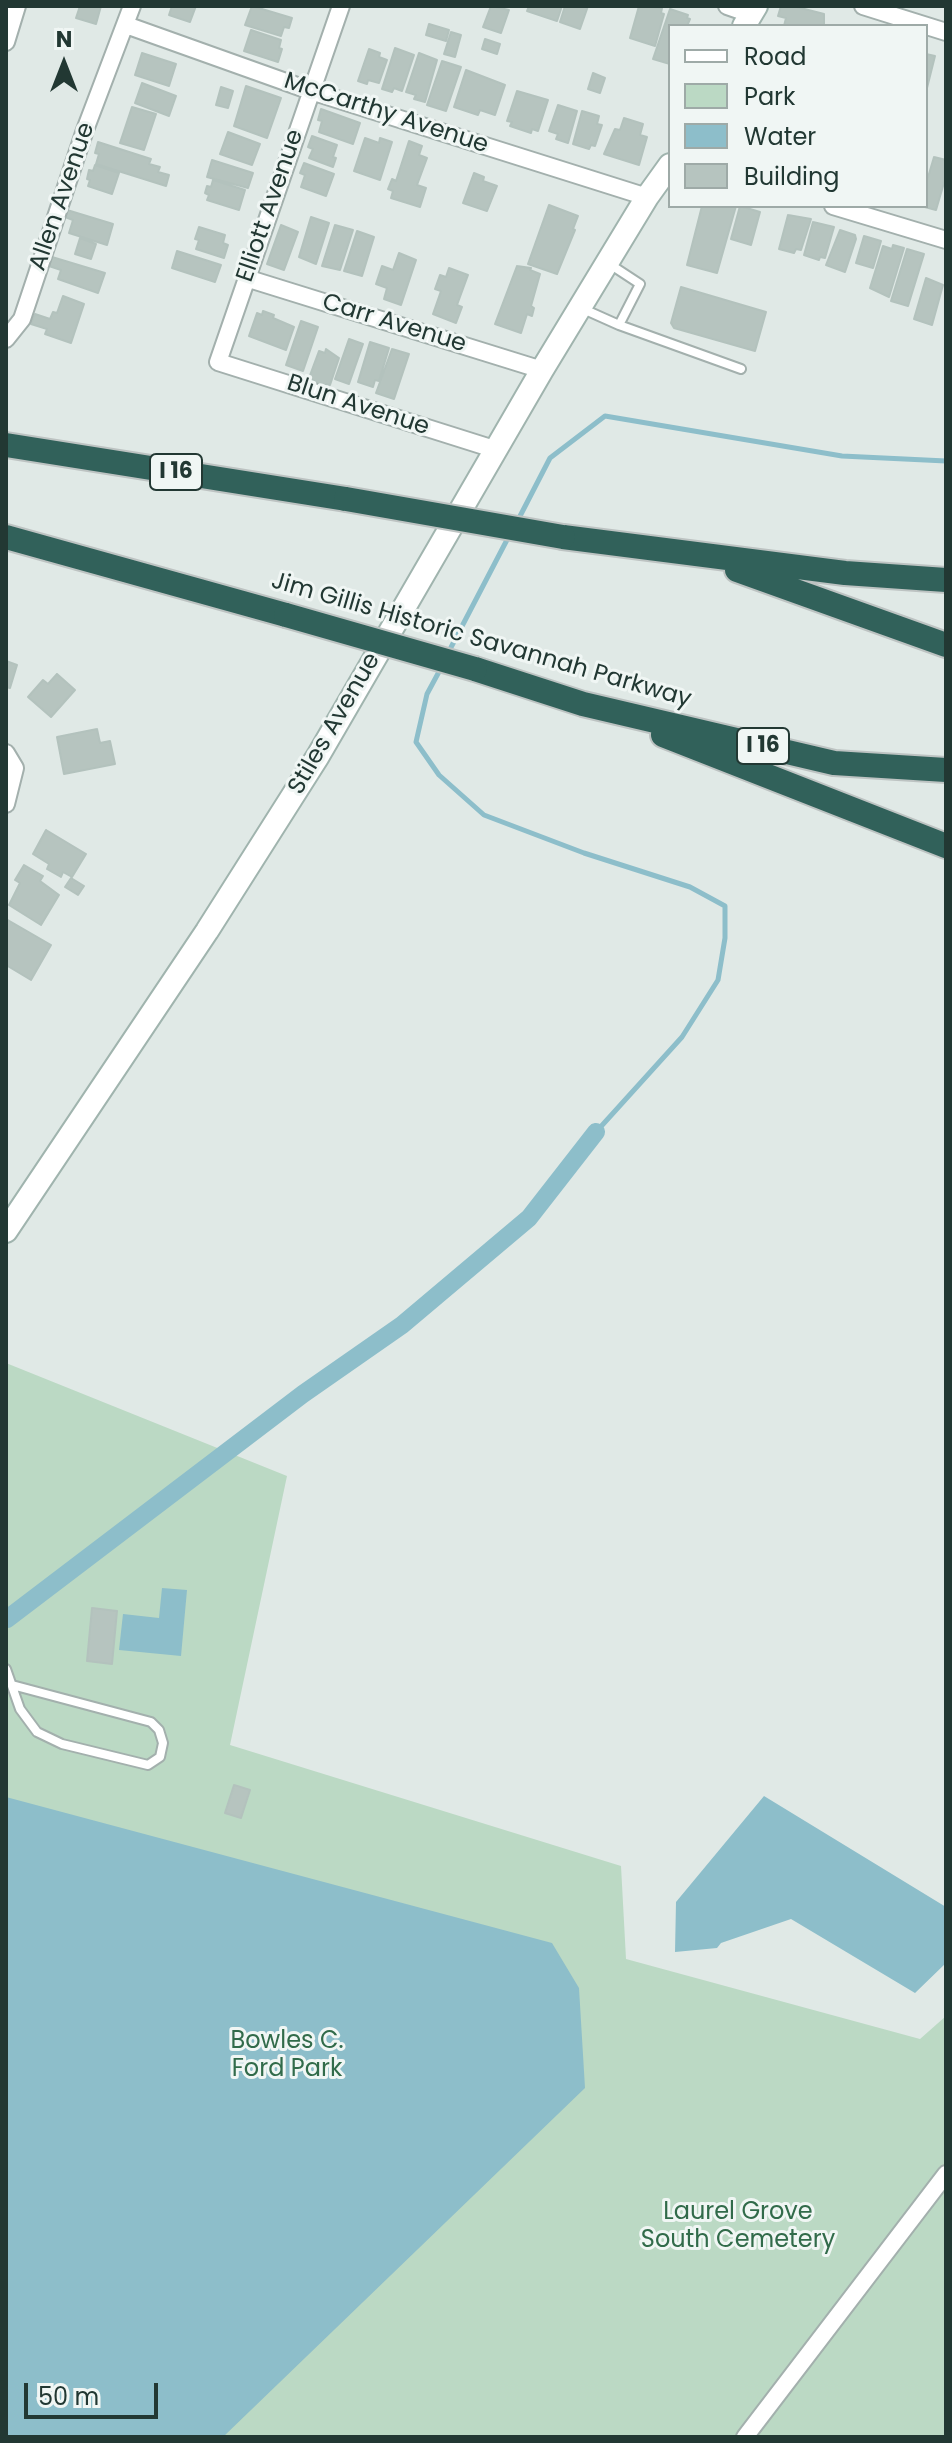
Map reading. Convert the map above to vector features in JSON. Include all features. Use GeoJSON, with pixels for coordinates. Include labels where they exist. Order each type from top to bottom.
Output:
{"type":"FeatureCollection","features":[{"type":"Feature","properties":{"kind":"highway","name":"I 16"},"geometry":{"type":"LineString","coordinates":[[6,445],[563,537],[845,573],[946,580]]}},
{"type":"Feature","properties":{"kind":"highway","name":"Jim Gillis Historic Savannah Parkway"},"geometry":{"type":"LineString","coordinates":[[6,537],[475,669],[583,704],[834,763],[946,770]]}},
{"type":"Feature","properties":{"kind":"highway"},"geometry":{"type":"LineString","coordinates":[[693,555],[946,645]]}},
{"type":"Feature","properties":{"kind":"highway"},"geometry":{"type":"LineString","coordinates":[[583,704],[946,846]]}},
{"type":"Feature","properties":{"kind":"street"},"geometry":{"type":"LineString","coordinates":[[6,42],[17,6]]}},
{"type":"Feature","properties":{"kind":"street","name":"Allen Avenue"},"geometry":{"type":"LineString","coordinates":[[6,339],[22,319],[85,130],[132,6]]}},
{"type":"Feature","properties":{"kind":"street","name":"Elliott Avenue"},"geometry":{"type":"LineString","coordinates":[[218,362],[341,6]]}},
{"type":"Feature","properties":{"kind":"street"},"geometry":{"type":"LineString","coordinates":[[727,6],[750,15]]}},
{"type":"Feature","properties":{"kind":"street"},"geometry":{"type":"LineString","coordinates":[[863,6],[920,24]]}},
{"type":"Feature","properties":{"kind":"street","name":"McCarthy Avenue"},"geometry":{"type":"LineString","coordinates":[[126,25],[311,91],[647,197]]}},
{"type":"Feature","properties":{"kind":"street","name":"Stiles Avenue"},"geometry":{"type":"LineString","coordinates":[[6,1231],[310,770],[542,370],[668,168]]}},
{"type":"Feature","properties":{"kind":"street"},"geometry":{"type":"LineString","coordinates":[[840,208],[946,240]]}},
{"type":"Feature","properties":{"kind":"street","name":"Carr Avenue"},"geometry":{"type":"LineString","coordinates":[[246,278],[542,370]]}},
{"type":"Feature","properties":{"kind":"street","name":"Blun Avenue"},"geometry":{"type":"LineString","coordinates":[[218,362],[497,450]]}},
{"type":"Feature","properties":{"kind":"street"},"geometry":{"type":"LineString","coordinates":[[6,753],[15,768],[6,804]]}},
{"type":"Feature","properties":{"kind":"street"},"geometry":{"type":"LineString","coordinates":[[745,2437],[946,2174]]}},
{"type":"Feature","properties":{"kind":"lane"},"geometry":{"type":"LineString","coordinates":[[607,263],[640,284],[619,325]]}},
{"type":"Feature","properties":{"kind":"lane"},"geometry":{"type":"LineString","coordinates":[[580,308],[741,369]]}},
{"type":"Feature","properties":{"kind":"lane"},"geometry":{"type":"LineString","coordinates":[[6,1669],[20,1709],[37,1732],[62,1744],[148,1765],[160,1757],[163,1743],[159,1730],[151,1722],[12,1685]]}},
{"type":"Feature","properties":{"kind":"green space","name":"Bowles C. Ford Park"},"geometry":{"type":"Polygon","coordinates":[[[6,1363],[287,1476],[230,1745],[621,1866],[626,1959],[920,2039],[946,2016],[946,2437],[6,2437],[6,1363]]]}},
{"type":"Feature","properties":{"kind":"water"},"geometry":{"type":"Polygon","coordinates":[[[162,1588],[187,1590],[181,1656],[119,1650],[123,1614],[159,1618],[162,1588]]]}},
{"type":"Feature","properties":{"kind":"water"},"geometry":{"type":"Polygon","coordinates":[[[764,1796],[946,1907],[946,1963],[915,1993],[791,1919],[721,1943],[717,1948],[675,1952],[676,1902],[764,1796]]]}},
{"type":"Feature","properties":{"kind":"water"},"geometry":{"type":"Polygon","coordinates":[[[6,1797],[552,1943],[579,1988],[585,2088],[223,2437],[6,2437],[6,1797]]]}},
{"type":"Feature","properties":{"kind":"building"},"geometry":{"type":"Polygon","coordinates":[[[80,6],[101,6],[96,24],[76,18],[80,6]]]}},
{"type":"Feature","properties":{"kind":"building"},"geometry":{"type":"Polygon","coordinates":[[[172,6],[196,6],[190,22],[169,15],[172,6]]]}},
{"type":"Feature","properties":{"kind":"building"},"geometry":{"type":"Polygon","coordinates":[[[252,6],[292,18],[289,28],[284,27],[281,36],[245,25],[252,6]]]}},
{"type":"Feature","properties":{"kind":"building"},"geometry":{"type":"Polygon","coordinates":[[[491,6],[509,10],[501,33],[483,27],[491,6]]]}},
{"type":"Feature","properties":{"kind":"building"},"geometry":{"type":"Polygon","coordinates":[[[529,6],[562,6],[557,21],[527,11],[529,6]]]}},
{"type":"Feature","properties":{"kind":"building"},"geometry":{"type":"Polygon","coordinates":[[[565,6],[588,6],[580,29],[560,22],[565,6]]]}},
{"type":"Feature","properties":{"kind":"building"},"geometry":{"type":"Polygon","coordinates":[[[639,6],[662,8],[661,13],[664,14],[655,46],[630,38],[639,6]]]}},
{"type":"Feature","properties":{"kind":"building"},"geometry":{"type":"Polygon","coordinates":[[[781,6],[793,6],[824,14],[824,24],[784,24],[786,18],[778,16],[781,6]]]}},
{"type":"Feature","properties":{"kind":"building"},"geometry":{"type":"Polygon","coordinates":[[[670,9],[688,15],[688,24],[668,24],[668,63],[653,59],[670,9]]]}},
{"type":"Feature","properties":{"kind":"building"},"geometry":{"type":"Polygon","coordinates":[[[429,24],[449,30],[446,41],[426,35],[429,24]]]}},
{"type":"Feature","properties":{"kind":"building"},"geometry":{"type":"Polygon","coordinates":[[[251,30],[281,40],[278,62],[244,51],[251,30]]]}},
{"type":"Feature","properties":{"kind":"building"},"geometry":{"type":"Polygon","coordinates":[[[451,32],[461,35],[455,57],[444,54],[451,32]]]}},
{"type":"Feature","properties":{"kind":"building"},"geometry":{"type":"Polygon","coordinates":[[[485,39],[500,44],[497,54],[482,49],[485,39]]]}},
{"type":"Feature","properties":{"kind":"building"},"geometry":{"type":"Polygon","coordinates":[[[395,48],[414,55],[402,91],[394,88],[392,92],[382,89],[395,48]]]}},
{"type":"Feature","properties":{"kind":"building"},"geometry":{"type":"Polygon","coordinates":[[[369,49],[387,60],[379,83],[358,81],[369,49]]]}},
{"type":"Feature","properties":{"kind":"building"},"geometry":{"type":"Polygon","coordinates":[[[142,53],[176,64],[169,86],[135,75],[142,53]]]}},
{"type":"Feature","properties":{"kind":"building"},"geometry":{"type":"Polygon","coordinates":[[[419,53],[437,60],[425,102],[414,99],[416,95],[406,92],[419,53]]]}},
{"type":"Feature","properties":{"kind":"building"},"geometry":{"type":"Polygon","coordinates":[[[928,54],[935,56],[928,84],[928,54]]]}},
{"type":"Feature","properties":{"kind":"building"},"geometry":{"type":"Polygon","coordinates":[[[442,61],[461,67],[446,111],[427,105],[442,61]]]}},
{"type":"Feature","properties":{"kind":"building"},"geometry":{"type":"Polygon","coordinates":[[[466,70],[505,85],[495,115],[480,110],[478,115],[454,107],[466,70]]]}},
{"type":"Feature","properties":{"kind":"building"},"geometry":{"type":"Polygon","coordinates":[[[593,73],[605,78],[600,93],[588,89],[593,73]]]}},
{"type":"Feature","properties":{"kind":"building"},"geometry":{"type":"Polygon","coordinates":[[[142,83],[176,96],[169,116],[135,103],[142,83]]]}},
{"type":"Feature","properties":{"kind":"building"},"geometry":{"type":"Polygon","coordinates":[[[246,86],[281,98],[267,138],[234,126],[246,86]]]}},
{"type":"Feature","properties":{"kind":"building"},"geometry":{"type":"Polygon","coordinates":[[[221,87],[233,91],[228,108],[216,105],[221,87]]]}},
{"type":"Feature","properties":{"kind":"building"},"geometry":{"type":"Polygon","coordinates":[[[517,91],[548,100],[538,131],[532,129],[531,133],[510,126],[512,122],[507,121],[517,91]]]}},
{"type":"Feature","properties":{"kind":"building"},"geometry":{"type":"Polygon","coordinates":[[[558,105],[577,111],[568,143],[556,139],[558,134],[549,131],[558,105]]]}},
{"type":"Feature","properties":{"kind":"building"},"geometry":{"type":"Polygon","coordinates":[[[132,107],[156,114],[144,150],[120,143],[132,107]]]}},
{"type":"Feature","properties":{"kind":"building"},"geometry":{"type":"Polygon","coordinates":[[[321,109],[360,123],[353,144],[319,132],[321,109]]]}},
{"type":"Feature","properties":{"kind":"building"},"geometry":{"type":"Polygon","coordinates":[[[582,111],[599,116],[597,124],[602,125],[595,146],[591,145],[589,149],[573,144],[582,111]]]}},
{"type":"Feature","properties":{"kind":"building"},"geometry":{"type":"Polygon","coordinates":[[[624,118],[643,124],[640,135],[647,137],[639,165],[604,154],[615,129],[620,130],[624,118]]]}},
{"type":"Feature","properties":{"kind":"building"},"geometry":{"type":"Polygon","coordinates":[[[228,132],[260,144],[252,165],[220,154],[228,132]]]}},
{"type":"Feature","properties":{"kind":"building"},"geometry":{"type":"Polygon","coordinates":[[[312,136],[337,145],[333,167],[309,158],[313,149],[308,147],[312,136]]]}},
{"type":"Feature","properties":{"kind":"building"},"geometry":{"type":"Polygon","coordinates":[[[365,138],[379,143],[380,138],[392,142],[380,180],[354,171],[365,138]]]}},
{"type":"Feature","properties":{"kind":"building"},"geometry":{"type":"Polygon","coordinates":[[[409,141],[422,146],[419,155],[427,158],[417,185],[426,188],[420,207],[391,198],[393,191],[388,189],[392,179],[396,181],[409,141]]]}},
{"type":"Feature","properties":{"kind":"building"},"geometry":{"type":"Polygon","coordinates":[[[98,142],[151,159],[149,164],[160,167],[158,172],[169,175],[166,186],[96,164],[98,142]]]}},
{"type":"Feature","properties":{"kind":"building"},"geometry":{"type":"Polygon","coordinates":[[[934,157],[946,160],[946,176],[936,210],[928,208],[928,177],[934,157]]]}},
{"type":"Feature","properties":{"kind":"building"},"geometry":{"type":"Polygon","coordinates":[[[212,160],[253,173],[248,188],[207,177],[212,160]]]}},
{"type":"Feature","properties":{"kind":"building"},"geometry":{"type":"Polygon","coordinates":[[[304,163],[334,174],[326,196],[301,187],[305,175],[300,173],[304,163]]]}},
{"type":"Feature","properties":{"kind":"building"},"geometry":{"type":"Polygon","coordinates":[[[95,165],[119,173],[112,194],[88,186],[89,170],[93,171],[95,165]]]}},
{"type":"Feature","properties":{"kind":"building"},"geometry":{"type":"Polygon","coordinates":[[[474,173],[484,177],[483,181],[497,186],[487,211],[463,203],[474,173]]]}},
{"type":"Feature","properties":{"kind":"building"},"geometry":{"type":"Polygon","coordinates":[[[213,180],[245,190],[239,210],[207,200],[207,186],[211,187],[213,180]]]}},
{"type":"Feature","properties":{"kind":"building"},"geometry":{"type":"Polygon","coordinates":[[[549,205],[578,216],[557,274],[528,264],[549,205]]]}},
{"type":"Feature","properties":{"kind":"building"},"geometry":{"type":"Polygon","coordinates":[[[701,208],[735,208],[717,273],[687,265],[701,208]]]}},
{"type":"Feature","properties":{"kind":"building"},"geometry":{"type":"Polygon","coordinates":[[[739,208],[760,212],[751,245],[731,239],[739,208]]]}},
{"type":"Feature","properties":{"kind":"building"},"geometry":{"type":"Polygon","coordinates":[[[67,210],[113,224],[107,245],[69,233],[73,220],[65,217],[67,210]]]}},
{"type":"Feature","properties":{"kind":"building"},"geometry":{"type":"Polygon","coordinates":[[[788,215],[811,219],[801,250],[796,249],[794,253],[779,249],[788,215]]]}},
{"type":"Feature","properties":{"kind":"building"},"geometry":{"type":"Polygon","coordinates":[[[311,217],[329,223],[316,264],[299,257],[311,217]]]}},
{"type":"Feature","properties":{"kind":"building"},"geometry":{"type":"Polygon","coordinates":[[[813,222],[834,227],[825,258],[820,257],[819,260],[804,255],[813,222]]]}},
{"type":"Feature","properties":{"kind":"building"},"geometry":{"type":"Polygon","coordinates":[[[281,225],[298,232],[284,270],[267,264],[281,225]]]}},
{"type":"Feature","properties":{"kind":"building"},"geometry":{"type":"Polygon","coordinates":[[[335,225],[353,230],[340,270],[322,266],[335,225]]]}},
{"type":"Feature","properties":{"kind":"building"},"geometry":{"type":"Polygon","coordinates":[[[199,227],[225,235],[223,243],[228,245],[224,258],[196,249],[199,227]]]}},
{"type":"Feature","properties":{"kind":"building"},"geometry":{"type":"Polygon","coordinates":[[[840,230],[855,235],[856,239],[845,272],[826,265],[840,230]]]}},
{"type":"Feature","properties":{"kind":"building"},"geometry":{"type":"Polygon","coordinates":[[[357,231],[374,237],[362,276],[344,271],[357,231]]]}},
{"type":"Feature","properties":{"kind":"building"},"geometry":{"type":"Polygon","coordinates":[[[864,236],[881,241],[873,268],[856,263],[864,236]]]}},
{"type":"Feature","properties":{"kind":"building"},"geometry":{"type":"Polygon","coordinates":[[[80,238],[96,244],[91,259],[75,254],[80,238]]]}},
{"type":"Feature","properties":{"kind":"building"},"geometry":{"type":"Polygon","coordinates":[[[893,245],[904,248],[889,297],[870,288],[883,246],[892,249],[893,245]]]}},
{"type":"Feature","properties":{"kind":"building"},"geometry":{"type":"Polygon","coordinates":[[[907,249],[924,254],[908,306],[891,301],[907,249]]]}},
{"type":"Feature","properties":{"kind":"building"},"geometry":{"type":"Polygon","coordinates":[[[177,251],[221,265],[215,282],[172,268],[177,251]]]}},
{"type":"Feature","properties":{"kind":"building"},"geometry":{"type":"Polygon","coordinates":[[[399,253],[416,260],[401,305],[384,299],[387,288],[376,284],[382,266],[393,270],[399,253]]]}},
{"type":"Feature","properties":{"kind":"building"},"geometry":{"type":"Polygon","coordinates":[[[52,257],[105,273],[98,293],[58,279],[61,270],[49,266],[52,257]]]}},
{"type":"Feature","properties":{"kind":"building"},"geometry":{"type":"Polygon","coordinates":[[[517,266],[531,268],[540,274],[531,306],[534,308],[532,316],[527,314],[521,333],[495,324],[517,266]]]}},
{"type":"Feature","properties":{"kind":"building"},"geometry":{"type":"Polygon","coordinates":[[[449,268],[468,275],[457,305],[462,307],[456,323],[433,314],[441,291],[435,289],[440,275],[446,277],[449,268]]]}},
{"type":"Feature","properties":{"kind":"building"},"geometry":{"type":"Polygon","coordinates":[[[926,278],[943,285],[932,325],[914,319],[926,278]]]}},
{"type":"Feature","properties":{"kind":"building"},"geometry":{"type":"Polygon","coordinates":[[[681,287],[766,312],[755,351],[674,328],[671,323],[681,287]]]}},
{"type":"Feature","properties":{"kind":"building"},"geometry":{"type":"Polygon","coordinates":[[[63,296],[84,304],[71,343],[45,334],[47,329],[31,324],[35,314],[50,319],[53,312],[57,313],[63,296]]]}},
{"type":"Feature","properties":{"kind":"building"},"geometry":{"type":"Polygon","coordinates":[[[263,311],[294,327],[286,350],[249,336],[257,313],[262,315],[263,311]]]}},
{"type":"Feature","properties":{"kind":"building"},"geometry":{"type":"Polygon","coordinates":[[[301,321],[318,327],[303,371],[286,365],[301,321]]]}},
{"type":"Feature","properties":{"kind":"building"},"geometry":{"type":"Polygon","coordinates":[[[349,339],[363,344],[349,384],[335,379],[349,339]]]}},
{"type":"Feature","properties":{"kind":"building"},"geometry":{"type":"Polygon","coordinates":[[[370,342],[389,348],[379,381],[375,380],[373,387],[358,382],[370,342]]]}},
{"type":"Feature","properties":{"kind":"building"},"geometry":{"type":"Polygon","coordinates":[[[326,349],[339,358],[330,385],[326,384],[325,387],[309,378],[319,351],[325,353],[326,349]]]}},
{"type":"Feature","properties":{"kind":"building"},"geometry":{"type":"Polygon","coordinates":[[[392,349],[409,354],[394,399],[376,393],[392,349]]]}},
{"type":"Feature","properties":{"kind":"building"},"geometry":{"type":"Polygon","coordinates":[[[6,661],[17,665],[10,688],[6,687],[6,661]]]}},
{"type":"Feature","properties":{"kind":"building"},"geometry":{"type":"Polygon","coordinates":[[[57,674],[75,690],[51,717],[28,697],[43,680],[48,684],[57,674]]]}},
{"type":"Feature","properties":{"kind":"building"},"geometry":{"type":"Polygon","coordinates":[[[97,729],[100,743],[110,741],[115,764],[64,774],[57,737],[97,729]]]}},
{"type":"Feature","properties":{"kind":"building"},"geometry":{"type":"Polygon","coordinates":[[[46,830],[86,854],[72,877],[63,872],[61,877],[47,869],[49,864],[33,854],[46,830]]]}},
{"type":"Feature","properties":{"kind":"building"},"geometry":{"type":"Polygon","coordinates":[[[24,865],[43,876],[40,881],[59,895],[41,925],[9,905],[20,883],[15,880],[24,865]]]}},
{"type":"Feature","properties":{"kind":"building"},"geometry":{"type":"Polygon","coordinates":[[[71,878],[84,886],[78,895],[65,887],[71,878]]]}},
{"type":"Feature","properties":{"kind":"building"},"geometry":{"type":"Polygon","coordinates":[[[6,919],[51,945],[31,980],[6,965],[6,919]]]}},
{"type":"Feature","properties":{"kind":"building"},"geometry":{"type":"Polygon","coordinates":[[[92,1608],[117,1611],[112,1664],[87,1661],[92,1608]]]}},
{"type":"Feature","properties":{"kind":"building"},"geometry":{"type":"Polygon","coordinates":[[[234,1785],[250,1790],[241,1818],[225,1813],[234,1785]]]}},
{"type":"Feature","properties":{"kind":"waterway"},"geometry":{"type":"LineString","coordinates":[[518,520],[550,458],[605,416],[842,456],[946,461]]}},
{"type":"Feature","properties":{"kind":"waterway"},"geometry":{"type":"LineString","coordinates":[[447,655],[509,536]]}},
{"type":"Feature","properties":{"kind":"waterway"},"geometry":{"type":"LineString","coordinates":[[441,668],[427,694],[416,742],[439,775],[484,815],[584,853],[690,887],[725,906],[725,938],[718,980],[682,1037],[596,1132]]}},
{"type":"Feature","properties":{"kind":"waterway"},"geometry":{"type":"LineString","coordinates":[[7,1619],[303,1394],[402,1325],[529,1218],[596,1132]]}},
{"type":"Feature","properties":{"kind":"park label","name":"Laurel Grove South Cemetery"},"geometry":{"type":"Point","coordinates":[738,2227]}}]}
